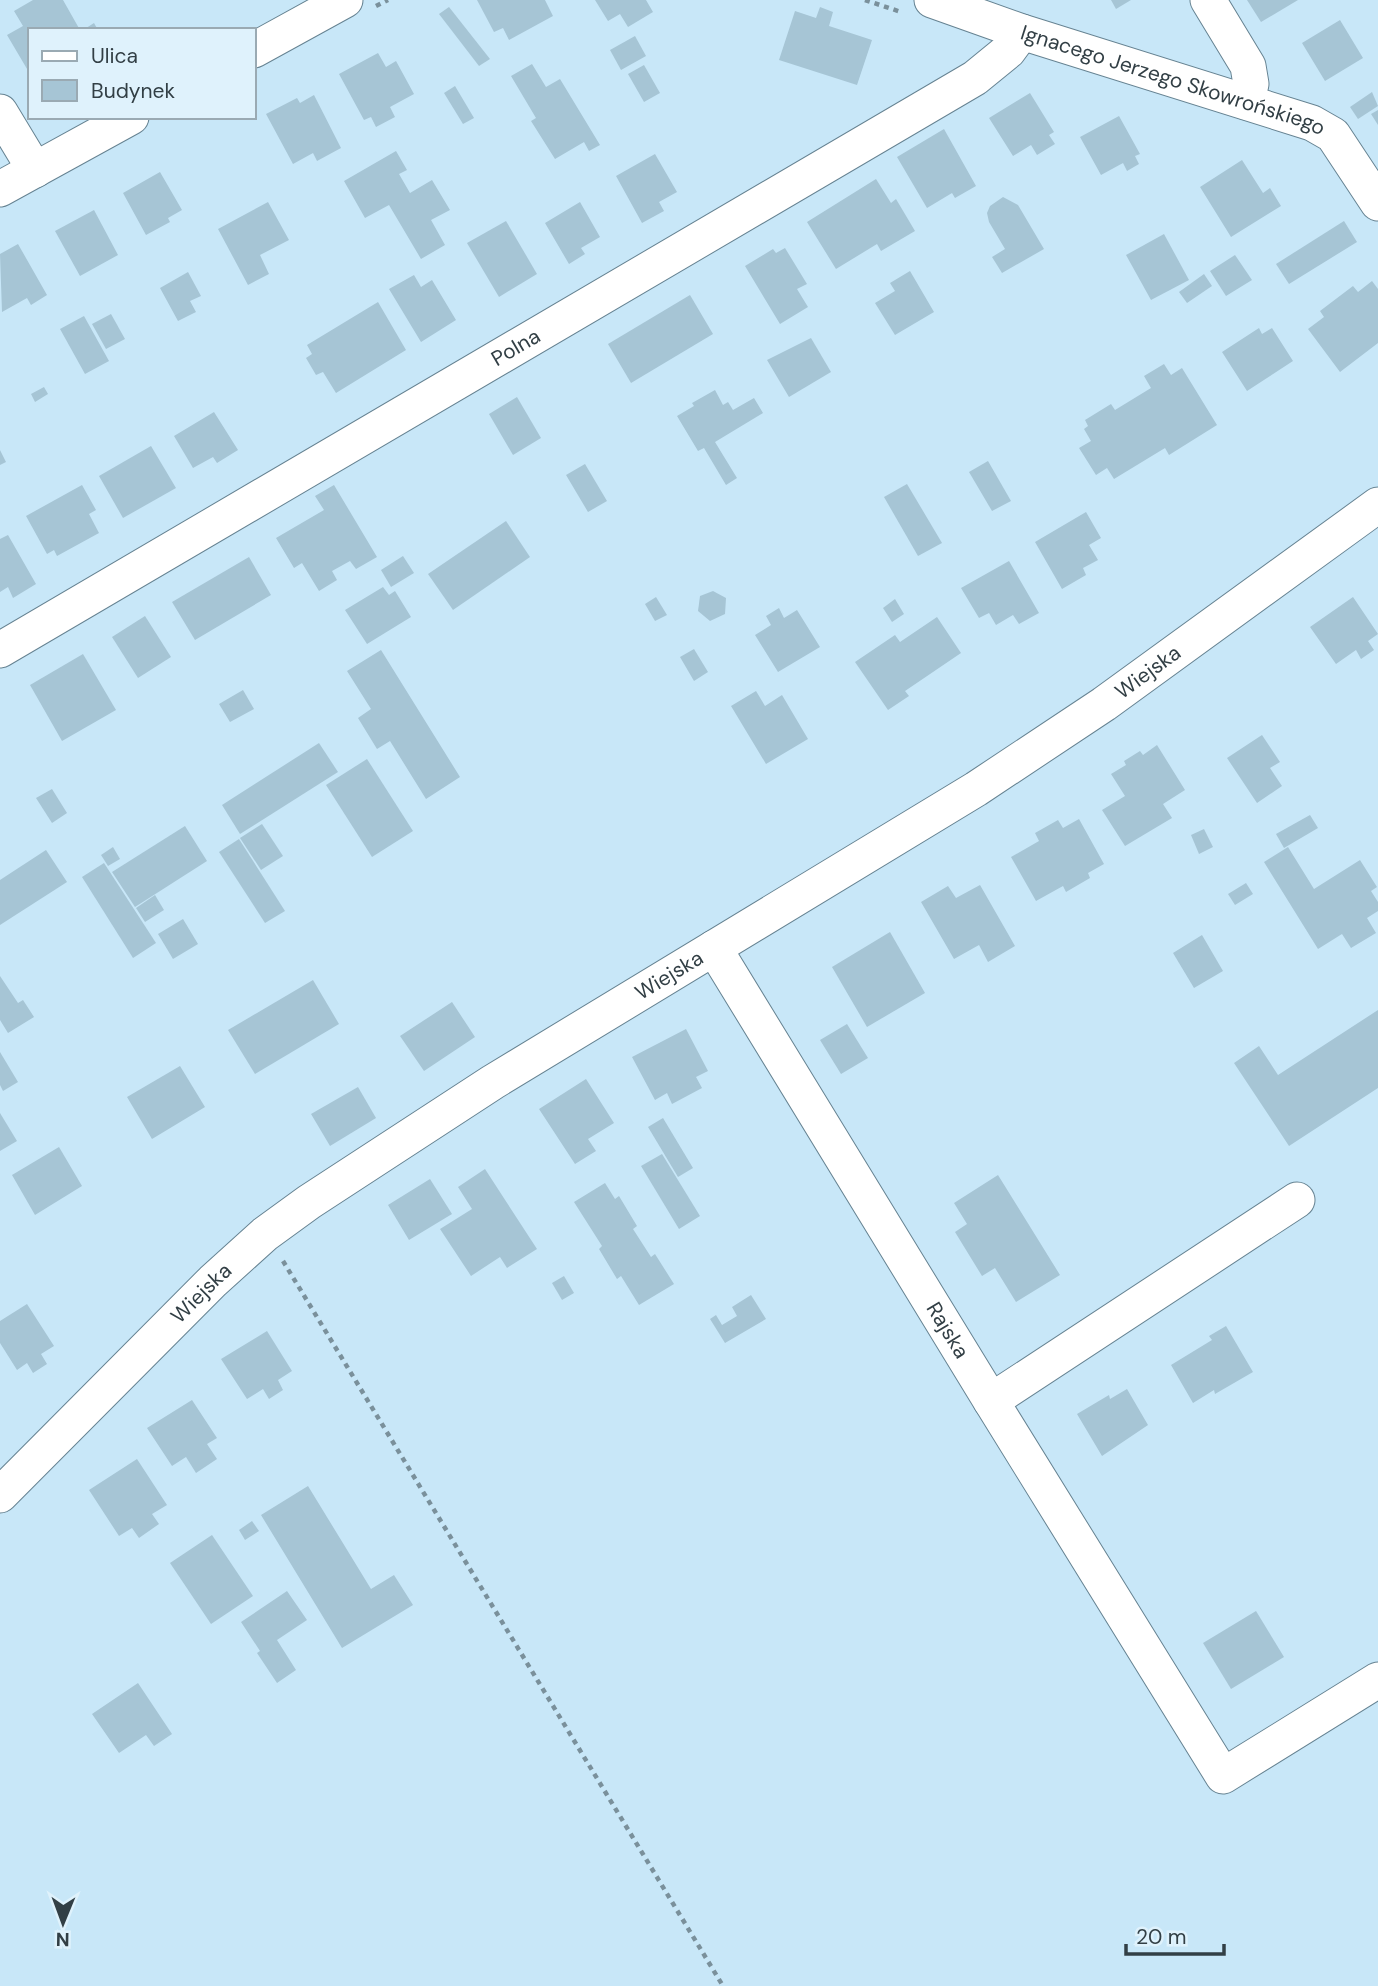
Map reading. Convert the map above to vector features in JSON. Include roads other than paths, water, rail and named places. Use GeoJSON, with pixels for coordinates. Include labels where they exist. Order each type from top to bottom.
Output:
{"type":"FeatureCollection","features":[{"type":"Feature","properties":{"kind":"street"},"geometry":{"type":"LineString","coordinates":[[256,49],[345,0]]}},
{"type":"Feature","properties":{"kind":"street","name":"Ignacego Jerzego Skowrońskiego"},"geometry":{"type":"LineString","coordinates":[[932,0],[1022,32],[1312,123],[1333,135],[1378,203]]}},
{"type":"Feature","properties":{"kind":"street"},"geometry":{"type":"LineString","coordinates":[[1209,0],[1248,66],[1251,84],[1246,102]]}},
{"type":"Feature","properties":{"kind":"street","name":"Polna"},"geometry":{"type":"LineString","coordinates":[[0,650],[975,78],[1008,51],[1022,32]]}},
{"type":"Feature","properties":{"kind":"street"},"geometry":{"type":"LineString","coordinates":[[0,112],[35,170]]}},
{"type":"Feature","properties":{"kind":"street"},"geometry":{"type":"LineString","coordinates":[[0,189],[127,119]]}},
{"type":"Feature","properties":{"kind":"street","name":"Wiejska"},"geometry":{"type":"LineString","coordinates":[[0,1495],[204,1290],[265,1234],[309,1202],[493,1082],[976,789],[1104,704],[1378,505]]}},
{"type":"Feature","properties":{"kind":"street","name":"Rajska"},"geometry":{"type":"LineString","coordinates":[[714,948],[1223,1776],[1378,1680]]}},
{"type":"Feature","properties":{"kind":"street"},"geometry":{"type":"LineString","coordinates":[[991,1401],[1297,1200]]}}]}
